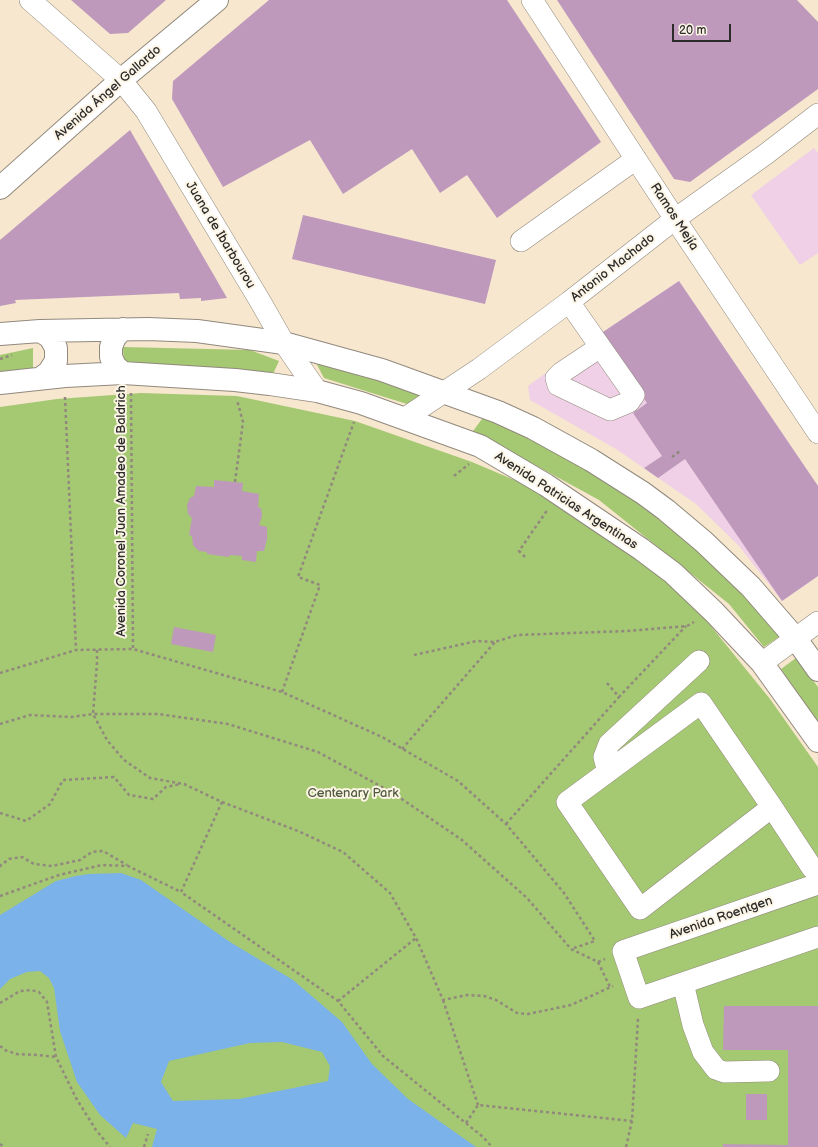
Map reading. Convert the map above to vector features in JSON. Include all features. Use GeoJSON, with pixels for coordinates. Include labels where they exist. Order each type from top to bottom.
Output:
{"type":"FeatureCollection","features":[{"type":"Feature","properties":{"kind":"main road","name":"Avenida Ángel Gallardo"},"geometry":{"type":"LineString","coordinates":[[0,188],[121,80],[217,0]]}},
{"type":"Feature","properties":{"kind":"main road"},"geometry":{"type":"LineString","coordinates":[[123,328],[115,337],[111,347],[111,357],[115,366],[127,374]]}},
{"type":"Feature","properties":{"kind":"main road"},"geometry":{"type":"LineString","coordinates":[[0,334],[123,328],[197,331],[284,343],[382,370],[498,412],[533,428],[590,460],[643,493],[704,542],[751,587],[796,639],[818,670]]}},
{"type":"Feature","properties":{"kind":"main road"},"geometry":{"type":"LineString","coordinates":[[40,331],[50,336],[56,348],[56,361],[49,372],[41,378]]}},
{"type":"Feature","properties":{"kind":"main road","name":"Avenida Patricias Argentinas"},"geometry":{"type":"LineString","coordinates":[[0,383],[65,376],[127,374],[235,380],[317,391],[361,403],[480,446],[546,485],[641,549],[673,573],[714,612],[762,662],[818,741]]}},
{"type":"Feature","properties":{"kind":"street","name":"Juana de Ibarbourou"},"geometry":{"type":"LineString","coordinates":[[30,0],[121,80],[146,111],[284,343],[317,391]]}},
{"type":"Feature","properties":{"kind":"street","name":"Ramos Mejía"},"geometry":{"type":"LineString","coordinates":[[532,0],[675,219],[818,433]]}},
{"type":"Feature","properties":{"kind":"street","name":"Antonio Machado"},"geometry":{"type":"LineString","coordinates":[[405,418],[479,370],[675,219],[766,154],[818,114]]}},
{"type":"Feature","properties":{"kind":"street"},"geometry":{"type":"LineString","coordinates":[[521,241],[636,159]]}},
{"type":"Feature","properties":{"kind":"street"},"geometry":{"type":"LineString","coordinates":[[569,302],[600,347]]}},
{"type":"Feature","properties":{"kind":"street"},"geometry":{"type":"LineString","coordinates":[[762,662],[818,622]]}},
{"type":"Feature","properties":{"kind":"street"},"geometry":{"type":"LineString","coordinates":[[608,772],[604,757],[609,744],[699,661]]}},
{"type":"Feature","properties":{"kind":"street"},"geometry":{"type":"LineString","coordinates":[[669,689],[686,714]]}},
{"type":"Feature","properties":{"kind":"street"},"geometry":{"type":"LineString","coordinates":[[772,807],[640,909],[567,802],[701,703],[772,807],[812,868],[818,873]]}},
{"type":"Feature","properties":{"kind":"street","name":"Avenida Roentgen"},"geometry":{"type":"LineString","coordinates":[[623,951],[818,884]]}},
{"type":"Feature","properties":{"kind":"street"},"geometry":{"type":"LineString","coordinates":[[623,951],[639,998],[818,937]]}},
{"type":"Feature","properties":{"kind":"street"},"geometry":{"type":"LineString","coordinates":[[683,984],[693,1024],[703,1052],[716,1069],[724,1072],[769,1071]]}},
{"type":"Feature","properties":{"kind":"path","name":"Avenida Coronel Juan Amadeo de Baldrich"},"geometry":{"type":"LineString","coordinates":[[127,374],[131,405],[133,649]]}},
{"type":"Feature","properties":{"kind":"path"},"geometry":{"type":"LineString","coordinates":[[65,376],[76,650]]}},
{"type":"Feature","properties":{"kind":"path"},"geometry":{"type":"LineString","coordinates":[[235,380],[236,396],[243,422],[235,482]]}},
{"type":"Feature","properties":{"kind":"path"},"geometry":{"type":"LineString","coordinates":[[282,692],[320,584],[298,577],[361,403]]}},
{"type":"Feature","properties":{"kind":"path"},"geometry":{"type":"LineString","coordinates":[[672,457],[680,451]]}},
{"type":"Feature","properties":{"kind":"path"},"geometry":{"type":"LineString","coordinates":[[525,557],[519,551],[558,494]]}},
{"type":"Feature","properties":{"kind":"path"},"geometry":{"type":"LineString","coordinates":[[506,824],[619,697],[687,626],[714,612]]}},
{"type":"Feature","properties":{"kind":"path"},"geometry":{"type":"LineString","coordinates":[[414,655],[476,641],[495,642],[517,635],[627,631],[687,626]]}},
{"type":"Feature","properties":{"kind":"path"},"geometry":{"type":"LineString","coordinates":[[402,749],[495,642]]}},
{"type":"Feature","properties":{"kind":"path"},"geometry":{"type":"LineString","coordinates":[[0,673],[76,650],[133,649],[282,692],[382,737],[458,782],[506,824],[564,894],[595,941],[571,949]]}},
{"type":"Feature","properties":{"kind":"path"},"geometry":{"type":"LineString","coordinates":[[97,650],[93,714],[107,740],[124,760],[150,778],[184,784],[222,802],[298,830],[343,852],[390,893],[416,938],[443,1000],[478,1105]]}},
{"type":"Feature","properties":{"kind":"path"},"geometry":{"type":"LineString","coordinates":[[606,683],[619,697]]}},
{"type":"Feature","properties":{"kind":"path"},"geometry":{"type":"LineString","coordinates":[[0,724],[30,715],[71,717],[93,714],[158,714],[228,724],[318,752],[393,793],[462,840],[527,898],[571,949],[598,962],[610,987]]}},
{"type":"Feature","properties":{"kind":"path"},"geometry":{"type":"LineString","coordinates":[[0,814],[26,821],[50,804],[63,780],[114,777],[129,795],[153,799],[166,787],[184,784]]}},
{"type":"Feature","properties":{"kind":"path"},"geometry":{"type":"LineString","coordinates":[[181,892],[222,802]]}},
{"type":"Feature","properties":{"kind":"path"},"geometry":{"type":"LineString","coordinates":[[0,867],[9,859],[22,857],[34,864],[52,866],[80,860],[92,852],[103,851],[128,866],[181,892],[338,1001],[383,1056],[483,1137],[492,1147]]}},
{"type":"Feature","properties":{"kind":"path"},"geometry":{"type":"LineString","coordinates":[[0,896],[59,875],[102,865],[128,866]]}},
{"type":"Feature","properties":{"kind":"path"},"geometry":{"type":"LineString","coordinates":[[338,1001],[416,938]]}},
{"type":"Feature","properties":{"kind":"path"},"geometry":{"type":"LineString","coordinates":[[598,962],[623,951]]}},
{"type":"Feature","properties":{"kind":"path"},"geometry":{"type":"LineString","coordinates":[[443,1000],[467,995],[484,996],[496,1000],[517,1013],[528,1014],[571,1005],[632,976]]}},
{"type":"Feature","properties":{"kind":"path"},"geometry":{"type":"LineString","coordinates":[[0,1003],[20,991],[31,990],[39,992],[47,1002],[56,1057],[76,1098],[96,1130],[110,1147]]}},
{"type":"Feature","properties":{"kind":"path"},"geometry":{"type":"LineString","coordinates":[[626,1147],[632,1121],[639,998]]}},
{"type":"Feature","properties":{"kind":"path"},"geometry":{"type":"LineString","coordinates":[[0,1046],[5,1050],[16,1054],[56,1057]]}},
{"type":"Feature","properties":{"kind":"path"},"geometry":{"type":"LineString","coordinates":[[466,1123],[478,1105]]}},
{"type":"Feature","properties":{"kind":"path"},"geometry":{"type":"LineString","coordinates":[[478,1105],[632,1121]]}},
{"type":"Feature","properties":{"kind":"path"},"geometry":{"type":"LineString","coordinates":[[144,1147],[148,1134]]}},
{"type":"Feature","properties":{"kind":"path"},"geometry":{"type":"LineString","coordinates":[[0,1144],[4,1147]]}},
{"type":"Feature","properties":{"kind":"shaded area"},"geometry":{"type":"Polygon","coordinates":[[[814,148],[818,153],[818,253],[800,265],[751,195],[814,148]]]}},
{"type":"Feature","properties":{"kind":"shaded area"},"geometry":{"type":"Polygon","coordinates":[[[679,281],[818,486],[818,576],[782,601],[739,546],[696,504],[616,449],[530,400],[528,386],[600,334],[679,281]]]}},
{"type":"Feature","properties":{"kind":"green space"},"geometry":{"type":"Polygon","coordinates":[[[123,347],[250,350],[279,361],[273,374],[253,371],[124,366],[123,347]]]}},
{"type":"Feature","properties":{"kind":"green space"},"geometry":{"type":"Polygon","coordinates":[[[33,348],[33,369],[0,376],[0,355],[33,348]]]}},
{"type":"Feature","properties":{"kind":"green space"},"geometry":{"type":"Polygon","coordinates":[[[314,359],[431,388],[407,404],[324,378],[314,359]]]}},
{"type":"Feature","properties":{"kind":"green space","name":"Centenary Park"},"geometry":{"type":"Polygon","coordinates":[[[141,393],[237,396],[355,421],[472,462],[545,493],[680,588],[770,699],[818,767],[818,1147],[0,1147],[0,407],[57,399],[141,393]]]}},
{"type":"Feature","properties":{"kind":"green space"},"geometry":{"type":"Polygon","coordinates":[[[485,415],[607,478],[735,580],[786,632],[764,647],[729,604],[599,500],[473,431],[485,415]]]}},
{"type":"Feature","properties":{"kind":"green space"},"geometry":{"type":"Polygon","coordinates":[[[796,658],[818,687],[818,726],[781,669],[796,658]]]}},
{"type":"Feature","properties":{"kind":"water"},"geometry":{"type":"Polygon","coordinates":[[[121,873],[141,880],[230,942],[293,980],[342,1022],[372,1064],[408,1099],[476,1147],[152,1147],[157,1129],[133,1123],[126,1138],[100,1115],[77,1082],[60,1031],[54,988],[49,978],[40,971],[27,972],[10,979],[0,989],[0,915],[56,881],[89,874],[121,873]],[[282,1042],[250,1043],[169,1061],[161,1082],[173,1101],[239,1099],[328,1081],[330,1066],[322,1052],[282,1042]]]}},
{"type":"Feature","properties":{"kind":"building"},"geometry":{"type":"Polygon","coordinates":[[[71,0],[166,0],[128,33],[110,34],[71,0]]]}},
{"type":"Feature","properties":{"kind":"building"},"geometry":{"type":"Polygon","coordinates":[[[269,0],[507,0],[601,142],[497,218],[467,175],[440,193],[412,149],[343,194],[310,140],[223,187],[172,99],[173,81],[269,0]]]}},
{"type":"Feature","properties":{"kind":"building"},"geometry":{"type":"Polygon","coordinates":[[[557,0],[797,0],[818,22],[818,89],[690,182],[674,179],[557,0]]]}},
{"type":"Feature","properties":{"kind":"building"},"geometry":{"type":"Polygon","coordinates":[[[130,130],[227,298],[201,301],[201,298],[180,299],[179,293],[15,300],[16,303],[0,306],[0,240],[130,130]]]}},
{"type":"Feature","properties":{"kind":"building"},"geometry":{"type":"Polygon","coordinates":[[[303,215],[496,260],[485,304],[292,259],[303,215]]]}},
{"type":"Feature","properties":{"kind":"building"},"geometry":{"type":"Polygon","coordinates":[[[679,281],[818,486],[818,576],[782,601],[685,459],[658,478],[644,468],[662,456],[633,413],[647,403],[600,334],[679,281]]]}},
{"type":"Feature","properties":{"kind":"building"},"geometry":{"type":"Polygon","coordinates":[[[214,480],[243,483],[242,491],[259,494],[258,507],[261,508],[262,516],[259,525],[267,527],[267,539],[264,551],[257,551],[256,562],[242,560],[242,556],[230,555],[229,557],[207,554],[207,552],[199,551],[193,545],[192,536],[189,535],[192,518],[188,514],[187,505],[190,498],[194,496],[196,486],[214,487],[214,480]]]}},
{"type":"Feature","properties":{"kind":"building"},"geometry":{"type":"Polygon","coordinates":[[[174,627],[216,635],[213,652],[171,644],[174,627]]]}},
{"type":"Feature","properties":{"kind":"building"},"geometry":{"type":"Polygon","coordinates":[[[724,1006],[818,1006],[818,1147],[723,1147],[723,1144],[788,1145],[788,1050],[723,1050],[724,1006]]]}},
{"type":"Feature","properties":{"kind":"building"},"geometry":{"type":"Polygon","coordinates":[[[746,1094],[767,1094],[767,1120],[746,1120],[746,1094]]]}}]}
